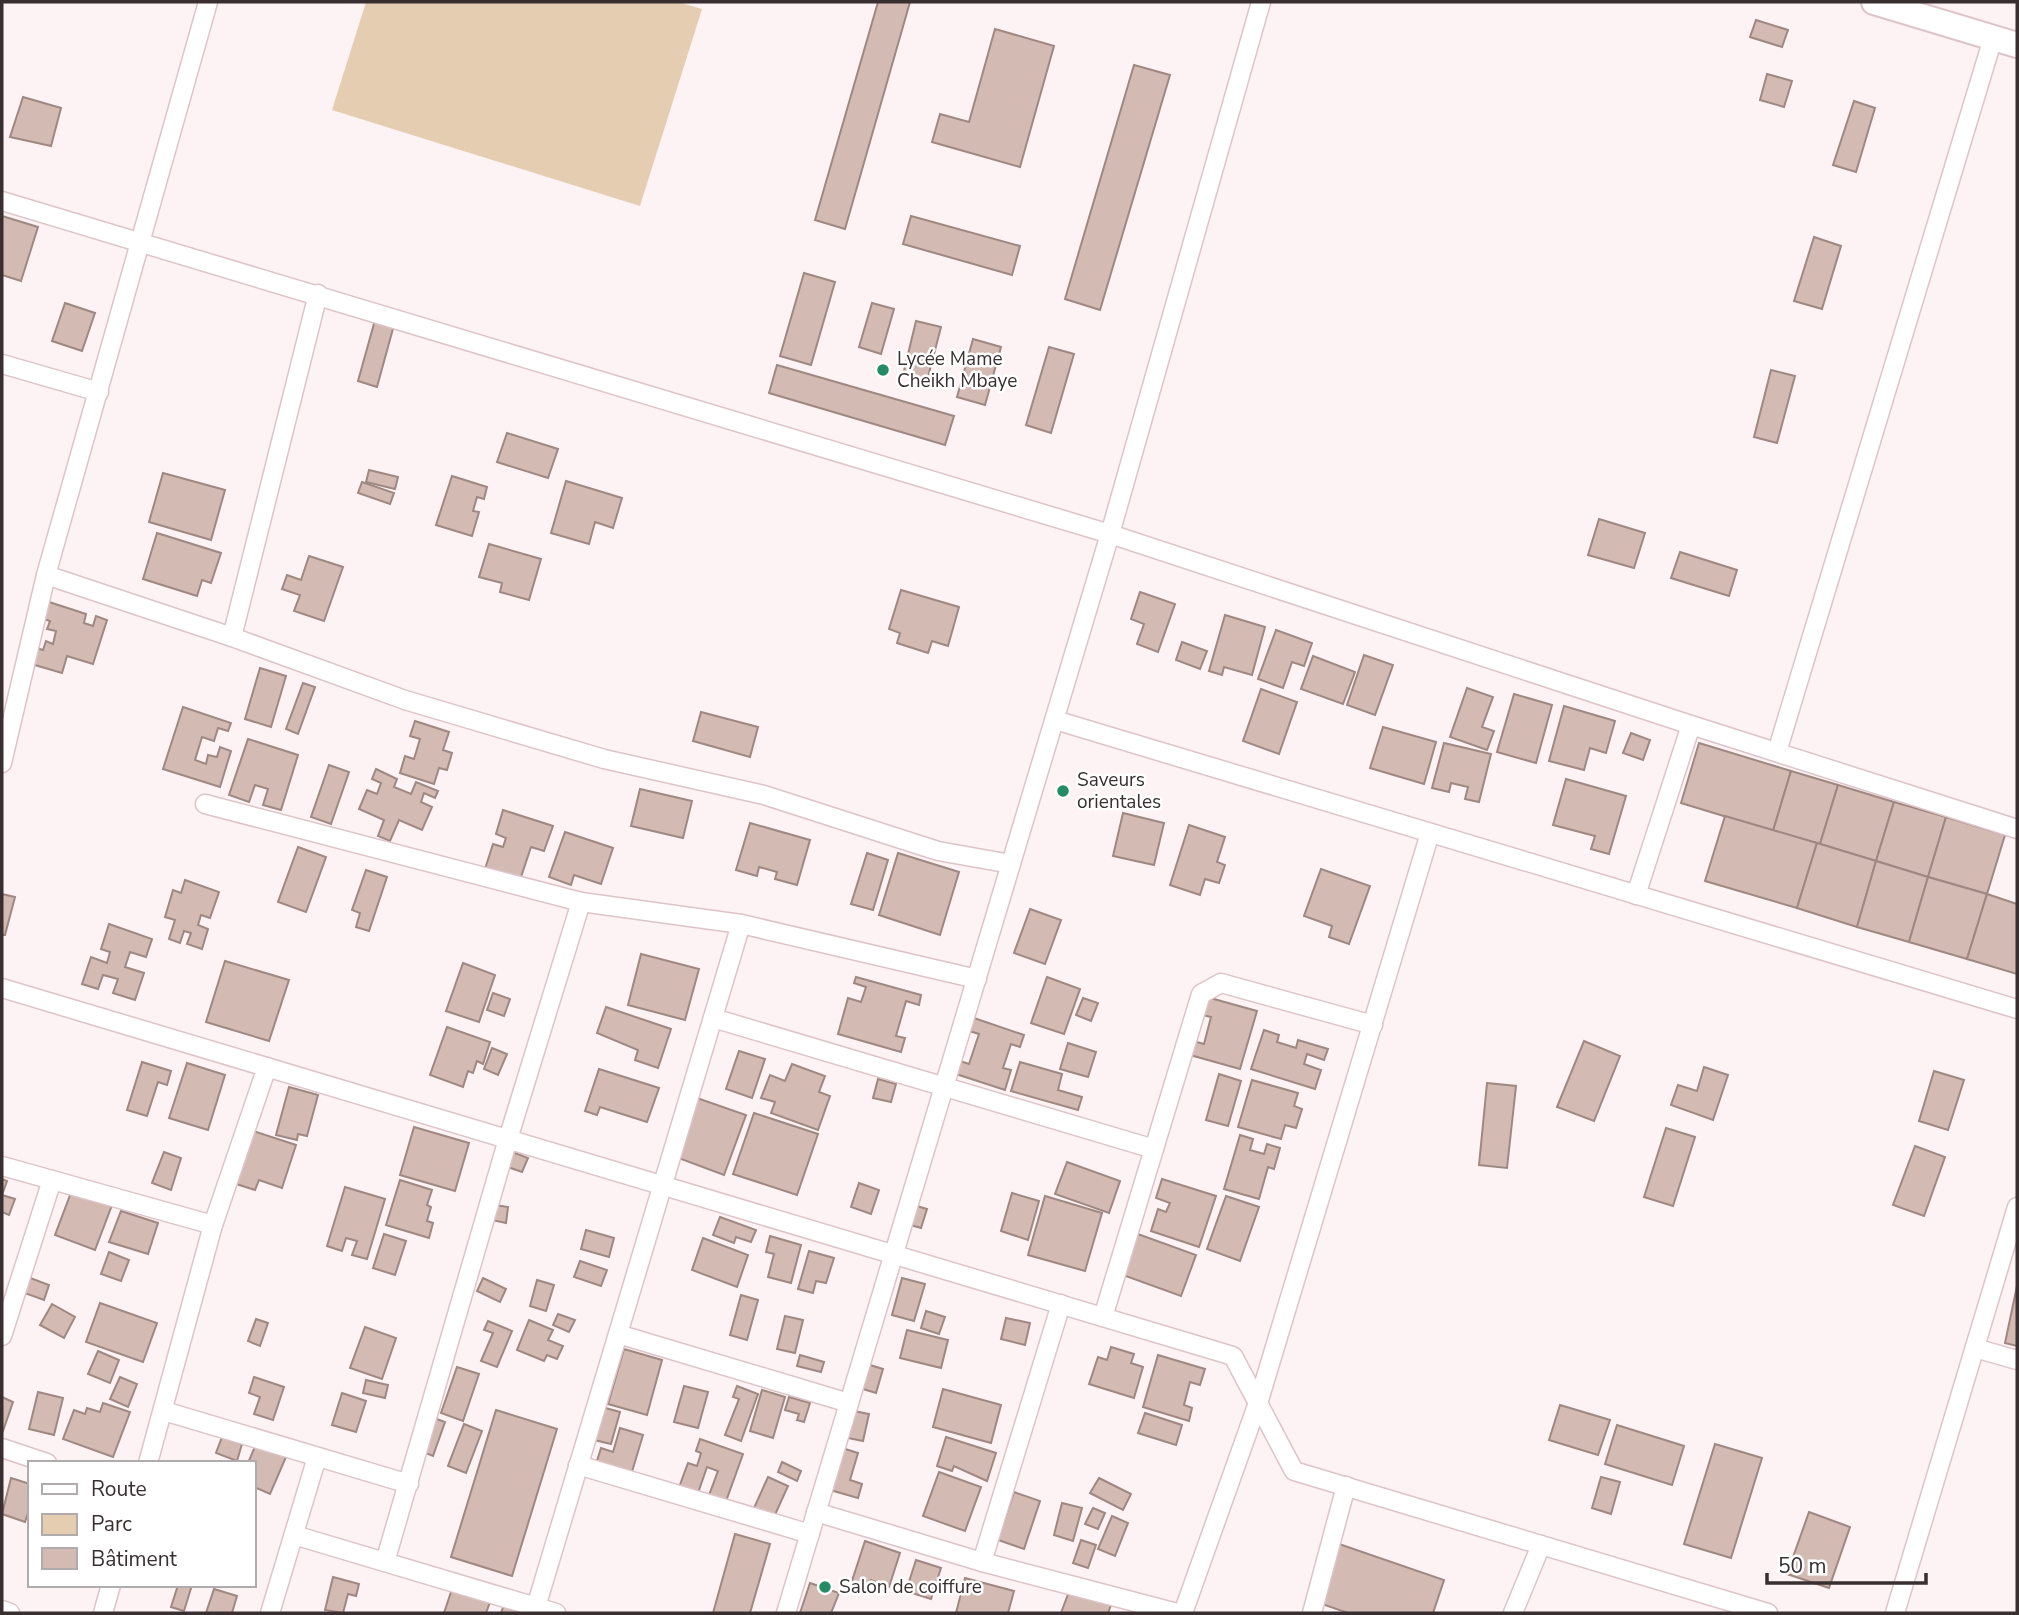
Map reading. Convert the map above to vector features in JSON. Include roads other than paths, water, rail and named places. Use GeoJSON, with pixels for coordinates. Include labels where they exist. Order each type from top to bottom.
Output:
{"type":"FeatureCollection","features":[{"type":"Feature","properties":{"kind":"main road"},"geometry":{"type":"LineString","coordinates":[[1874,2],[2017,45]]}},
{"type":"Feature","properties":{"kind":"street"},"geometry":{"type":"LineString","coordinates":[[2,763],[46,575],[208,2]]}},
{"type":"Feature","properties":{"kind":"street"},"geometry":{"type":"LineString","coordinates":[[786,1613],[1110,534],[1261,2]]}},
{"type":"Feature","properties":{"kind":"street"},"geometry":{"type":"LineString","coordinates":[[1777,752],[1993,38]]}},
{"type":"Feature","properties":{"kind":"street"},"geometry":{"type":"LineString","coordinates":[[2,201],[1110,534],[2017,829]]}},
{"type":"Feature","properties":{"kind":"street"},"geometry":{"type":"LineString","coordinates":[[232,637],[318,295]]}},
{"type":"Feature","properties":{"kind":"street"},"geometry":{"type":"LineString","coordinates":[[2,364],[99,391]]}},
{"type":"Feature","properties":{"kind":"street"},"geometry":{"type":"LineString","coordinates":[[46,575],[232,637],[405,700],[551,743],[764,795],[938,851],[1011,864]]}},
{"type":"Feature","properties":{"kind":"street"},"geometry":{"type":"LineString","coordinates":[[1055,720],[2017,1009]]}},
{"type":"Feature","properties":{"kind":"street"},"geometry":{"type":"LineString","coordinates":[[1636,895],[1691,725]]}},
{"type":"Feature","properties":{"kind":"street"},"geometry":{"type":"LineString","coordinates":[[205,804],[582,902],[741,924],[977,979]]}},
{"type":"Feature","properties":{"kind":"street"},"geometry":{"type":"LineString","coordinates":[[1183,1613],[1259,1400],[1430,833]]}},
{"type":"Feature","properties":{"kind":"street"},"geometry":{"type":"LineString","coordinates":[[385,1562],[508,1139],[582,902]]}},
{"type":"Feature","properties":{"kind":"street"},"geometry":{"type":"LineString","coordinates":[[536,1607],[741,924]]}},
{"type":"Feature","properties":{"kind":"street"},"geometry":{"type":"LineString","coordinates":[[1103,1317],[1201,994],[1220,983],[1373,1025]]}},
{"type":"Feature","properties":{"kind":"street"},"geometry":{"type":"LineString","coordinates":[[2,988],[1233,1356],[1259,1400],[1294,1471],[1768,1613]]}},
{"type":"Feature","properties":{"kind":"street"},"geometry":{"type":"LineString","coordinates":[[713,1018],[1154,1149]]}},
{"type":"Feature","properties":{"kind":"street"},"geometry":{"type":"LineString","coordinates":[[149,1461],[213,1225],[267,1068]]}},
{"type":"Feature","properties":{"kind":"street"},"geometry":{"type":"LineString","coordinates":[[2,1166],[213,1225]]}},
{"type":"Feature","properties":{"kind":"street"},"geometry":{"type":"LineString","coordinates":[[2,1336],[52,1180]]}},
{"type":"Feature","properties":{"kind":"street"},"geometry":{"type":"LineString","coordinates":[[1895,1613],[2017,1207]]}},
{"type":"Feature","properties":{"kind":"street"},"geometry":{"type":"LineString","coordinates":[[982,1562],[1061,1304]]}},
{"type":"Feature","properties":{"kind":"street"},"geometry":{"type":"LineString","coordinates":[[618,1334],[849,1403]]}},
{"type":"Feature","properties":{"kind":"street"},"geometry":{"type":"LineString","coordinates":[[1975,1348],[2017,1360]]}},
{"type":"Feature","properties":{"kind":"street"},"geometry":{"type":"LineString","coordinates":[[164,1411],[409,1484]]}},
{"type":"Feature","properties":{"kind":"street"},"geometry":{"type":"LineString","coordinates":[[2,1448],[41,1461]]}},
{"type":"Feature","properties":{"kind":"street"},"geometry":{"type":"LineString","coordinates":[[270,1613],[317,1457]]}},
{"type":"Feature","properties":{"kind":"street"},"geometry":{"type":"LineString","coordinates":[[578,1465],[810,1534]]}},
{"type":"Feature","properties":{"kind":"street"},"geometry":{"type":"LineString","coordinates":[[1312,1613],[1346,1486]]}},
{"type":"Feature","properties":{"kind":"street"},"geometry":{"type":"LineString","coordinates":[[816,1512],[982,1562],[1177,1613]]}},
{"type":"Feature","properties":{"kind":"street"},"geometry":{"type":"LineString","coordinates":[[294,1535],[556,1613]]}},
{"type":"Feature","properties":{"kind":"street"},"geometry":{"type":"LineString","coordinates":[[1513,1613],[1541,1545]]}},
{"type":"Feature","properties":{"kind":"street"},"geometry":{"type":"LineString","coordinates":[[103,1613],[110,1587]]}},
{"type":"Feature","properties":{"kind":"street"},"geometry":{"type":"LineString","coordinates":[[2,1610],[10,1613]]}},
{"type":"Feature","properties":{"kind":"place","name":"Lycée Mame Cheikh Mbaye"},"geometry":{"type":"Point","coordinates":[883,370]}},
{"type":"Feature","properties":{"kind":"place","name":"Saveurs orientales"},"geometry":{"type":"Point","coordinates":[1063,791]}},
{"type":"Feature","properties":{"kind":"place","name":"Salon de coiffure"},"geometry":{"type":"Point","coordinates":[825,1587]}}]}
